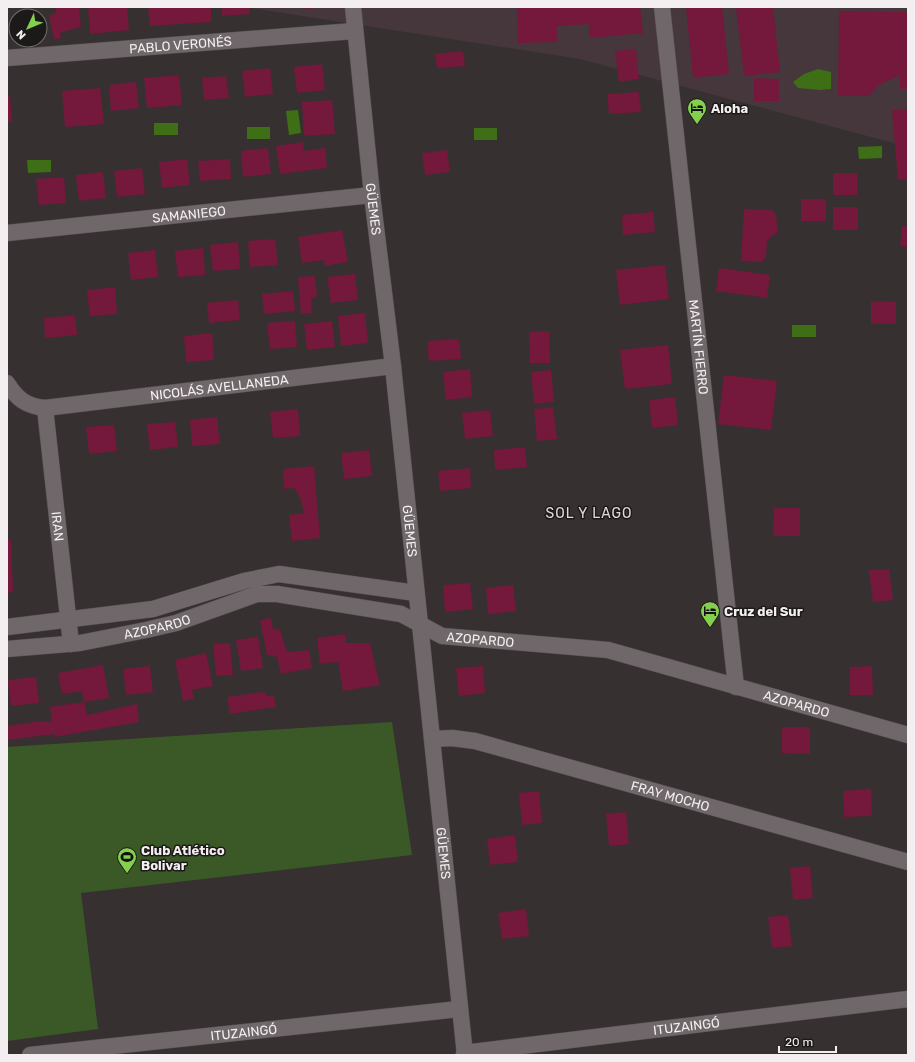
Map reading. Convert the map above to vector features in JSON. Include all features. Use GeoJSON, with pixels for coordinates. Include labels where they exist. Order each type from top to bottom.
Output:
{"type":"FeatureCollection","features":[{"type":"Feature","properties":{"kind":"street","name":"GÜEMES"},"geometry":{"type":"LineString","coordinates":[[353,7],[354,31],[372,195],[393,366],[464,1054]]}},
{"type":"Feature","properties":{"kind":"street","name":"MARTÍN FIERRO"},"geometry":{"type":"LineString","coordinates":[[662,7],[736,686]]}},
{"type":"Feature","properties":{"kind":"street","name":"PABLO VERONÉS"},"geometry":{"type":"LineString","coordinates":[[7,58],[354,31]]}},
{"type":"Feature","properties":{"kind":"street","name":"SAMANIEGO"},"geometry":{"type":"LineString","coordinates":[[7,233],[372,195]]}},
{"type":"Feature","properties":{"kind":"street","name":"NICOLÁS AVELLANEDA"},"geometry":{"type":"LineString","coordinates":[[45,408],[393,366]]}},
{"type":"Feature","properties":{"kind":"street"},"geometry":{"type":"LineString","coordinates":[[7,383],[20,399],[31,406],[45,408]]}},
{"type":"Feature","properties":{"kind":"street","name":"IRAN"},"geometry":{"type":"LineString","coordinates":[[45,408],[71,644]]}},
{"type":"Feature","properties":{"kind":"street","name":"AZOPARDO"},"geometry":{"type":"LineString","coordinates":[[7,627],[69,621],[153,610],[244,581],[279,574],[416,593]]}},
{"type":"Feature","properties":{"kind":"street","name":"AZOPARDO"},"geometry":{"type":"LineString","coordinates":[[7,649],[71,644],[176,623],[257,594],[277,594],[401,614],[442,636],[608,650],[908,735]]}},
{"type":"Feature","properties":{"kind":"street","name":"FRAY MOCHO"},"geometry":{"type":"LineString","coordinates":[[432,739],[452,738],[475,741],[908,862]]}},
{"type":"Feature","properties":{"kind":"street","name":"ITUZAINGÓ"},"geometry":{"type":"LineString","coordinates":[[464,1054],[908,999]]}},
{"type":"Feature","properties":{"kind":"street","name":"ITUZAINGÓ"},"geometry":{"type":"LineString","coordinates":[[30,1055],[459,1009]]}},
{"type":"Feature","properties":{"kind":"shaded area"},"geometry":{"type":"Polygon","coordinates":[[[245,7],[908,7],[908,147],[580,59],[245,7]]]}},
{"type":"Feature","properties":{"kind":"shaded area"},"geometry":{"type":"Polygon","coordinates":[[[818,69],[831,72],[831,89],[820,90],[798,88],[793,82],[804,74],[818,69]]]}},
{"type":"Feature","properties":{"kind":"shaded area"},"geometry":{"type":"Polygon","coordinates":[[[298,110],[301,133],[289,135],[286,111],[298,110]]]}},
{"type":"Feature","properties":{"kind":"shaded area"},"geometry":{"type":"Polygon","coordinates":[[[154,123],[178,123],[178,135],[154,135],[154,123]]]}},
{"type":"Feature","properties":{"kind":"shaded area"},"geometry":{"type":"Polygon","coordinates":[[[247,127],[270,127],[270,139],[247,139],[247,127]]]}},
{"type":"Feature","properties":{"kind":"shaded area"},"geometry":{"type":"Polygon","coordinates":[[[474,128],[497,128],[497,140],[474,140],[474,128]]]}},
{"type":"Feature","properties":{"kind":"shaded area"},"geometry":{"type":"Polygon","coordinates":[[[882,146],[882,158],[859,159],[858,147],[882,146]]]}},
{"type":"Feature","properties":{"kind":"shaded area"},"geometry":{"type":"Polygon","coordinates":[[[27,160],[51,160],[51,172],[28,173],[27,160]]]}},
{"type":"Feature","properties":{"kind":"shaded area"},"geometry":{"type":"Polygon","coordinates":[[[792,325],[816,325],[816,337],[792,337],[792,325]]]}},
{"type":"Feature","properties":{"kind":"shaded area","name":"Club Atlético Bolivar"},"geometry":{"type":"Polygon","coordinates":[[[392,722],[412,855],[81,893],[98,1029],[7,1041],[7,747],[392,722]]]}},
{"type":"Feature","properties":{"kind":"building"},"geometry":{"type":"Polygon","coordinates":[[[56,7],[79,7],[81,27],[61,32],[60,39],[54,39],[49,16],[56,12],[56,7]]]}},
{"type":"Feature","properties":{"kind":"building"},"geometry":{"type":"Polygon","coordinates":[[[88,7],[127,7],[129,30],[90,34],[88,7]]]}},
{"type":"Feature","properties":{"kind":"building"},"geometry":{"type":"Polygon","coordinates":[[[148,7],[211,7],[211,22],[150,26],[148,7]]]}},
{"type":"Feature","properties":{"kind":"building"},"geometry":{"type":"Polygon","coordinates":[[[222,7],[249,7],[250,14],[222,16],[222,7]]]}},
{"type":"Feature","properties":{"kind":"building"},"geometry":{"type":"Polygon","coordinates":[[[314,7],[314,9],[301,8],[314,7]]]}},
{"type":"Feature","properties":{"kind":"building"},"geometry":{"type":"Polygon","coordinates":[[[517,7],[640,7],[643,33],[590,38],[589,24],[557,26],[557,42],[518,43],[517,7]]]}},
{"type":"Feature","properties":{"kind":"building"},"geometry":{"type":"Polygon","coordinates":[[[686,7],[722,7],[729,74],[693,78],[686,7]]]}},
{"type":"Feature","properties":{"kind":"building"},"geometry":{"type":"Polygon","coordinates":[[[736,7],[773,7],[780,72],[744,76],[736,7]]]}},
{"type":"Feature","properties":{"kind":"building"},"geometry":{"type":"Polygon","coordinates":[[[839,11],[908,12],[908,89],[900,89],[900,75],[879,85],[869,96],[838,96],[839,11]]]}},
{"type":"Feature","properties":{"kind":"building"},"geometry":{"type":"Polygon","coordinates":[[[636,49],[639,79],[619,82],[615,51],[636,49]]]}},
{"type":"Feature","properties":{"kind":"building"},"geometry":{"type":"Polygon","coordinates":[[[463,51],[465,66],[437,68],[435,54],[463,51]]]}},
{"type":"Feature","properties":{"kind":"building"},"geometry":{"type":"Polygon","coordinates":[[[322,64],[325,90],[297,93],[294,67],[322,64]]]}},
{"type":"Feature","properties":{"kind":"building"},"geometry":{"type":"Polygon","coordinates":[[[270,68],[273,94],[245,97],[242,71],[270,68]]]}},
{"type":"Feature","properties":{"kind":"building"},"geometry":{"type":"Polygon","coordinates":[[[179,75],[182,105],[147,108],[144,78],[179,75]]]}},
{"type":"Feature","properties":{"kind":"building"},"geometry":{"type":"Polygon","coordinates":[[[226,76],[229,98],[204,100],[202,78],[226,76]]]}},
{"type":"Feature","properties":{"kind":"building"},"geometry":{"type":"Polygon","coordinates":[[[754,78],[779,79],[779,101],[754,101],[754,78]]]}},
{"type":"Feature","properties":{"kind":"building"},"geometry":{"type":"Polygon","coordinates":[[[136,82],[139,108],[111,111],[109,85],[136,82]]]}},
{"type":"Feature","properties":{"kind":"building"},"geometry":{"type":"Polygon","coordinates":[[[100,88],[104,124],[65,127],[62,91],[100,88]]]}},
{"type":"Feature","properties":{"kind":"building"},"geometry":{"type":"Polygon","coordinates":[[[639,92],[641,112],[609,114],[607,94],[639,92]]]}},
{"type":"Feature","properties":{"kind":"building"},"geometry":{"type":"Polygon","coordinates":[[[10,95],[12,122],[7,122],[7,96],[10,95]]]}},
{"type":"Feature","properties":{"kind":"building"},"geometry":{"type":"Polygon","coordinates":[[[332,100],[335,134],[304,136],[302,102],[332,100]]]}},
{"type":"Feature","properties":{"kind":"building"},"geometry":{"type":"Polygon","coordinates":[[[908,109],[908,179],[898,180],[892,110],[908,109]]]}},
{"type":"Feature","properties":{"kind":"building"},"geometry":{"type":"Polygon","coordinates":[[[303,142],[304,151],[325,148],[327,168],[280,174],[276,146],[303,142]]]}},
{"type":"Feature","properties":{"kind":"building"},"geometry":{"type":"Polygon","coordinates":[[[268,148],[271,174],[243,177],[241,151],[268,148]]]}},
{"type":"Feature","properties":{"kind":"building"},"geometry":{"type":"Polygon","coordinates":[[[447,150],[450,172],[425,175],[422,153],[447,150]]]}},
{"type":"Feature","properties":{"kind":"building"},"geometry":{"type":"Polygon","coordinates":[[[187,159],[190,185],[162,188],[159,162],[187,159]]]}},
{"type":"Feature","properties":{"kind":"building"},"geometry":{"type":"Polygon","coordinates":[[[230,159],[231,179],[200,181],[198,161],[230,159]]]}},
{"type":"Feature","properties":{"kind":"building"},"geometry":{"type":"Polygon","coordinates":[[[142,168],[145,194],[117,197],[114,171],[142,168]]]}},
{"type":"Feature","properties":{"kind":"building"},"geometry":{"type":"Polygon","coordinates":[[[103,172],[106,198],[79,201],[76,175],[103,172]]]}},
{"type":"Feature","properties":{"kind":"building"},"geometry":{"type":"Polygon","coordinates":[[[833,173],[857,173],[857,195],[833,195],[833,173]]]}},
{"type":"Feature","properties":{"kind":"building"},"geometry":{"type":"Polygon","coordinates":[[[64,177],[66,203],[39,205],[36,179],[64,177]]]}},
{"type":"Feature","properties":{"kind":"building"},"geometry":{"type":"Polygon","coordinates":[[[801,199],[826,199],[826,221],[801,221],[801,199]]]}},
{"type":"Feature","properties":{"kind":"building"},"geometry":{"type":"Polygon","coordinates":[[[833,207],[858,207],[858,230],[833,230],[833,207]]]}},
{"type":"Feature","properties":{"kind":"building"},"geometry":{"type":"Polygon","coordinates":[[[744,209],[772,210],[776,215],[778,232],[767,240],[766,257],[761,262],[741,261],[744,209]]]}},
{"type":"Feature","properties":{"kind":"building"},"geometry":{"type":"Polygon","coordinates":[[[653,212],[655,232],[623,235],[622,215],[653,212]]]}},
{"type":"Feature","properties":{"kind":"building"},"geometry":{"type":"Polygon","coordinates":[[[902,226],[908,227],[908,247],[900,246],[902,226]]]}},
{"type":"Feature","properties":{"kind":"building"},"geometry":{"type":"Polygon","coordinates":[[[342,230],[348,262],[325,266],[324,260],[302,263],[298,237],[342,230]]]}},
{"type":"Feature","properties":{"kind":"building"},"geometry":{"type":"Polygon","coordinates":[[[275,239],[278,265],[250,267],[248,241],[275,239]]]}},
{"type":"Feature","properties":{"kind":"building"},"geometry":{"type":"Polygon","coordinates":[[[238,242],[240,269],[213,271],[210,245],[238,242]]]}},
{"type":"Feature","properties":{"kind":"building"},"geometry":{"type":"Polygon","coordinates":[[[203,248],[205,275],[178,277],[175,251],[203,248]]]}},
{"type":"Feature","properties":{"kind":"building"},"geometry":{"type":"Polygon","coordinates":[[[155,250],[158,277],[131,280],[128,253],[155,250]]]}},
{"type":"Feature","properties":{"kind":"building"},"geometry":{"type":"Polygon","coordinates":[[[665,265],[669,299],[620,305],[616,270],[665,265]]]}},
{"type":"Feature","properties":{"kind":"building"},"geometry":{"type":"Polygon","coordinates":[[[719,268],[770,275],[767,298],[716,291],[719,268]]]}},
{"type":"Feature","properties":{"kind":"building"},"geometry":{"type":"Polygon","coordinates":[[[355,274],[358,300],[331,303],[327,277],[355,274]]]}},
{"type":"Feature","properties":{"kind":"building"},"geometry":{"type":"Polygon","coordinates":[[[315,276],[317,296],[311,299],[312,313],[301,314],[298,277],[315,276]]]}},
{"type":"Feature","properties":{"kind":"building"},"geometry":{"type":"Polygon","coordinates":[[[115,287],[117,314],[90,316],[87,290],[115,287]]]}},
{"type":"Feature","properties":{"kind":"building"},"geometry":{"type":"Polygon","coordinates":[[[293,291],[295,311],[264,314],[262,294],[293,291]]]}},
{"type":"Feature","properties":{"kind":"building"},"geometry":{"type":"Polygon","coordinates":[[[238,300],[240,320],[209,323],[207,303],[238,300]]]}},
{"type":"Feature","properties":{"kind":"building"},"geometry":{"type":"Polygon","coordinates":[[[871,301],[896,302],[896,324],[871,324],[871,301]]]}},
{"type":"Feature","properties":{"kind":"building"},"geometry":{"type":"Polygon","coordinates":[[[365,313],[368,343],[341,346],[338,316],[365,313]]]}},
{"type":"Feature","properties":{"kind":"building"},"geometry":{"type":"Polygon","coordinates":[[[75,315],[77,335],[45,338],[44,318],[75,315]]]}},
{"type":"Feature","properties":{"kind":"building"},"geometry":{"type":"Polygon","coordinates":[[[295,321],[297,347],[270,349],[267,323],[295,321]]]}},
{"type":"Feature","properties":{"kind":"building"},"geometry":{"type":"Polygon","coordinates":[[[332,321],[335,347],[307,350],[304,324],[332,321]]]}},
{"type":"Feature","properties":{"kind":"building"},"geometry":{"type":"Polygon","coordinates":[[[549,331],[550,363],[530,363],[529,332],[549,331]]]}},
{"type":"Feature","properties":{"kind":"building"},"geometry":{"type":"Polygon","coordinates":[[[212,333],[214,360],[186,362],[184,336],[212,333]]]}},
{"type":"Feature","properties":{"kind":"building"},"geometry":{"type":"Polygon","coordinates":[[[459,339],[461,359],[429,361],[427,341],[459,339]]]}},
{"type":"Feature","properties":{"kind":"building"},"geometry":{"type":"Polygon","coordinates":[[[668,345],[672,384],[625,389],[620,350],[668,345]]]}},
{"type":"Feature","properties":{"kind":"building"},"geometry":{"type":"Polygon","coordinates":[[[470,369],[472,397],[446,400],[443,372],[470,369]]]}},
{"type":"Feature","properties":{"kind":"building"},"geometry":{"type":"Polygon","coordinates":[[[551,370],[554,402],[534,404],[531,372],[551,370]]]}},
{"type":"Feature","properties":{"kind":"building"},"geometry":{"type":"Polygon","coordinates":[[[724,375],[777,381],[771,430],[718,424],[724,375]]]}},
{"type":"Feature","properties":{"kind":"building"},"geometry":{"type":"Polygon","coordinates":[[[675,397],[678,425],[652,428],[649,400],[675,397]]]}},
{"type":"Feature","properties":{"kind":"building"},"geometry":{"type":"Polygon","coordinates":[[[553,407],[557,439],[537,441],[534,409],[553,407]]]}},
{"type":"Feature","properties":{"kind":"building"},"geometry":{"type":"Polygon","coordinates":[[[298,409],[300,436],[273,438],[270,412],[298,409]]]}},
{"type":"Feature","properties":{"kind":"building"},"geometry":{"type":"Polygon","coordinates":[[[490,410],[493,436],[465,439],[462,413],[490,410]]]}},
{"type":"Feature","properties":{"kind":"building"},"geometry":{"type":"Polygon","coordinates":[[[217,417],[220,444],[192,446],[190,420],[217,417]]]}},
{"type":"Feature","properties":{"kind":"building"},"geometry":{"type":"Polygon","coordinates":[[[175,422],[178,447],[150,450],[147,424],[175,422]]]}},
{"type":"Feature","properties":{"kind":"building"},"geometry":{"type":"Polygon","coordinates":[[[114,425],[117,451],[89,454],[86,427],[114,425]]]}},
{"type":"Feature","properties":{"kind":"building"},"geometry":{"type":"Polygon","coordinates":[[[525,447],[527,467],[495,470],[494,450],[525,447]]]}},
{"type":"Feature","properties":{"kind":"building"},"geometry":{"type":"Polygon","coordinates":[[[369,450],[372,476],[344,479],[341,453],[369,450]]]}},
{"type":"Feature","properties":{"kind":"building"},"geometry":{"type":"Polygon","coordinates":[[[314,466],[320,538],[292,541],[289,515],[304,513],[300,497],[294,488],[284,489],[283,469],[314,466]]]}},
{"type":"Feature","properties":{"kind":"building"},"geometry":{"type":"Polygon","coordinates":[[[470,468],[471,488],[440,491],[438,471],[470,468]]]}},
{"type":"Feature","properties":{"kind":"building"},"geometry":{"type":"Polygon","coordinates":[[[774,508],[800,508],[800,536],[773,536],[774,508]]]}},
{"type":"Feature","properties":{"kind":"building"},"geometry":{"type":"Polygon","coordinates":[[[7,540],[11,540],[13,592],[7,593],[7,540]]]}},
{"type":"Feature","properties":{"kind":"building"},"geometry":{"type":"Polygon","coordinates":[[[889,569],[893,600],[873,602],[869,570],[889,569]]]}},
{"type":"Feature","properties":{"kind":"building"},"geometry":{"type":"Polygon","coordinates":[[[470,583],[473,609],[445,612],[443,585],[470,583]]]}},
{"type":"Feature","properties":{"kind":"building"},"geometry":{"type":"Polygon","coordinates":[[[513,585],[516,611],[488,614],[486,588],[513,585]]]}},
{"type":"Feature","properties":{"kind":"building"},"geometry":{"type":"Polygon","coordinates":[[[271,618],[273,629],[280,630],[287,652],[309,650],[312,668],[281,674],[277,657],[267,655],[260,620],[271,618]]]}},
{"type":"Feature","properties":{"kind":"building"},"geometry":{"type":"Polygon","coordinates":[[[345,634],[346,643],[370,643],[380,685],[343,691],[338,662],[320,664],[317,638],[345,634]]]}},
{"type":"Feature","properties":{"kind":"building"},"geometry":{"type":"Polygon","coordinates":[[[258,637],[263,668],[241,671],[236,640],[258,637]]]}},
{"type":"Feature","properties":{"kind":"building"},"geometry":{"type":"Polygon","coordinates":[[[230,643],[233,675],[216,676],[213,644],[230,643]]]}},
{"type":"Feature","properties":{"kind":"building"},"geometry":{"type":"Polygon","coordinates":[[[206,653],[213,686],[192,690],[194,699],[183,701],[175,660],[206,653]]]}},
{"type":"Feature","properties":{"kind":"building"},"geometry":{"type":"Polygon","coordinates":[[[103,665],[109,698],[84,702],[82,691],[62,694],[58,673],[103,665]]]}},
{"type":"Feature","properties":{"kind":"building"},"geometry":{"type":"Polygon","coordinates":[[[150,666],[153,692],[126,695],[123,669],[150,666]]]}},
{"type":"Feature","properties":{"kind":"building"},"geometry":{"type":"Polygon","coordinates":[[[483,666],[485,693],[459,696],[456,668],[483,666]]]}},
{"type":"Feature","properties":{"kind":"building"},"geometry":{"type":"Polygon","coordinates":[[[872,666],[873,695],[850,695],[850,667],[872,666]]]}},
{"type":"Feature","properties":{"kind":"building"},"geometry":{"type":"Polygon","coordinates":[[[36,677],[39,703],[11,706],[8,680],[36,677]]]}},
{"type":"Feature","properties":{"kind":"building"},"geometry":{"type":"Polygon","coordinates":[[[264,692],[267,696],[274,696],[276,707],[230,714],[227,697],[264,692]]]}},
{"type":"Feature","properties":{"kind":"building"},"geometry":{"type":"Polygon","coordinates":[[[84,702],[87,715],[137,704],[139,722],[54,737],[55,734],[7,740],[7,726],[41,721],[52,722],[50,707],[84,702]]]}},
{"type":"Feature","properties":{"kind":"building"},"geometry":{"type":"Polygon","coordinates":[[[782,727],[810,727],[810,754],[782,753],[782,727]]]}},
{"type":"Feature","properties":{"kind":"building"},"geometry":{"type":"Polygon","coordinates":[[[871,789],[872,816],[844,817],[843,791],[871,789]]]}},
{"type":"Feature","properties":{"kind":"building"},"geometry":{"type":"Polygon","coordinates":[[[539,791],[542,823],[522,825],[519,793],[539,791]]]}},
{"type":"Feature","properties":{"kind":"building"},"geometry":{"type":"Polygon","coordinates":[[[626,812],[629,844],[609,846],[606,814],[626,812]]]}},
{"type":"Feature","properties":{"kind":"building"},"geometry":{"type":"Polygon","coordinates":[[[515,835],[518,862],[490,865],[487,839],[515,835]]]}},
{"type":"Feature","properties":{"kind":"building"},"geometry":{"type":"Polygon","coordinates":[[[810,866],[813,898],[793,900],[790,868],[810,866]]]}},
{"type":"Feature","properties":{"kind":"building"},"geometry":{"type":"Polygon","coordinates":[[[526,909],[529,936],[502,939],[498,913],[526,909]]]}},
{"type":"Feature","properties":{"kind":"building"},"geometry":{"type":"Polygon","coordinates":[[[788,915],[792,946],[772,948],[768,917],[788,915]]]}},
{"type":"Feature","properties":{"kind":"place","name":"Aloha"},"geometry":{"type":"Point","coordinates":[697,125]}},
{"type":"Feature","properties":{"kind":"place","name":"Cruz del Sur"},"geometry":{"type":"Point","coordinates":[710,628]}},
{"type":"Feature","properties":{"kind":"place","name":"Club Atlético Bolivar"},"geometry":{"type":"Point","coordinates":[127,874]}},
{"type":"Feature","properties":{"kind":"district","name":"SOL Y LAGO"},"geometry":{"type":"Point","coordinates":[589,513]}}]}
